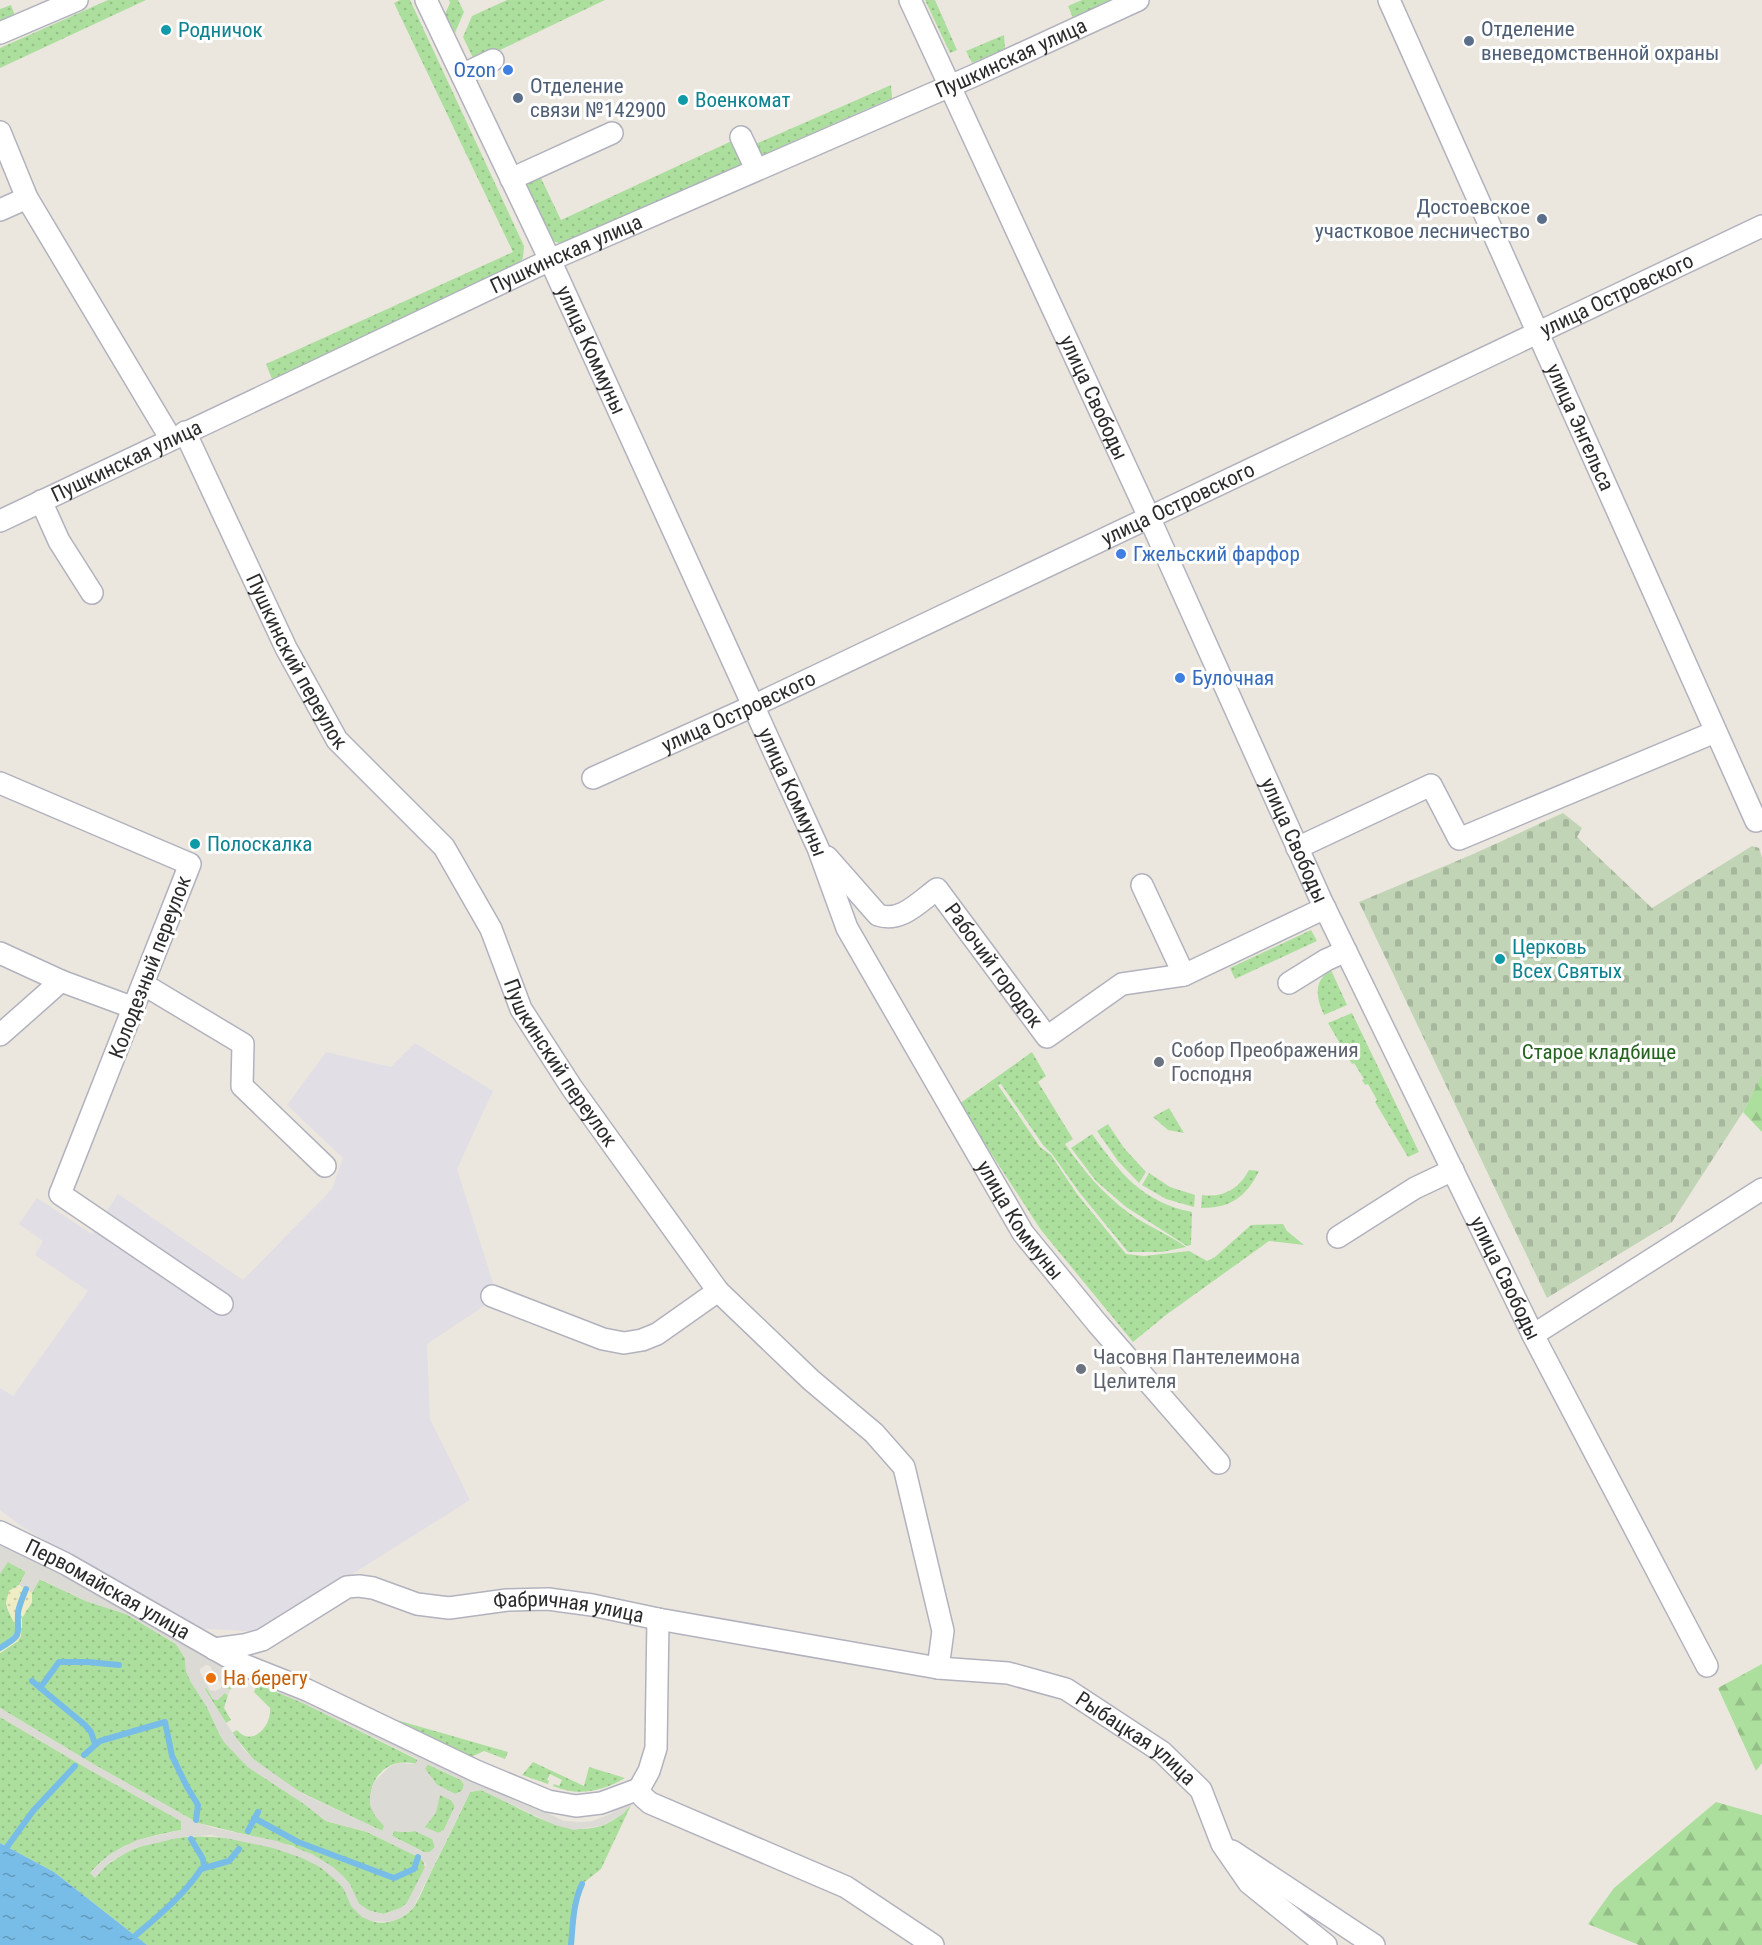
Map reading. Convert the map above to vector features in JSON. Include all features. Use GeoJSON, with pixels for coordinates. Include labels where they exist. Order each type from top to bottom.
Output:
{"type":"FeatureCollection","features":[{"type":"Feature","properties":{"kind":"street"},"geometry":{"type":"LineString","coordinates":[[0,33],[42,7],[77,0]]}},
{"type":"Feature","properties":{"kind":"street","name":"улица Коммуны"},"geometry":{"type":"LineString","coordinates":[[426,0],[550,260],[818,848],[847,928],[1023,1233],[1097,1323],[1219,1463]]}},
{"type":"Feature","properties":{"kind":"street","name":"улица Свободы"},"geometry":{"type":"LineString","coordinates":[[910,0],[1149,517],[1325,908],[1533,1335],[1707,1666]]}},
{"type":"Feature","properties":{"kind":"street","name":"Пушкинская улица"},"geometry":{"type":"LineString","coordinates":[[0,522],[178,435],[550,260],[973,76],[1137,0]]}},
{"type":"Feature","properties":{"kind":"street","name":"улица Энгельса"},"geometry":{"type":"LineString","coordinates":[[1389,0],[1756,821]]}},
{"type":"Feature","properties":{"kind":"street"},"geometry":{"type":"LineString","coordinates":[[462,75],[493,60]]}},
{"type":"Feature","properties":{"kind":"street","name":"Пушкинский переулок"},"geometry":{"type":"LineString","coordinates":[[0,132],[27,198],[178,435],[286,648],[337,740],[444,847],[491,929],[521,1009],[572,1088],[718,1291],[811,1380],[874,1433],[904,1467],[943,1631],[938,1668]]}},
{"type":"Feature","properties":{"kind":"street"},"geometry":{"type":"LineString","coordinates":[[511,179],[612,133]]}},
{"type":"Feature","properties":{"kind":"street"},"geometry":{"type":"LineString","coordinates":[[741,137],[756,170]]}},
{"type":"Feature","properties":{"kind":"street"},"geometry":{"type":"LineString","coordinates":[[0,210],[27,198]]}},
{"type":"Feature","properties":{"kind":"street","name":"улица Островского"},"geometry":{"type":"LineString","coordinates":[[593,778],[753,706],[1762,226]]}},
{"type":"Feature","properties":{"kind":"street"},"geometry":{"type":"LineString","coordinates":[[41,501],[59,541],[92,593]]}},
{"type":"Feature","properties":{"kind":"street"},"geometry":{"type":"LineString","coordinates":[[1297,848],[1431,785],[1459,839],[1716,732]]}},
{"type":"Feature","properties":{"kind":"street","name":"Колодезный переулок"},"geometry":{"type":"LineString","coordinates":[[0,783],[190,864],[60,1194],[222,1304]]}},
{"type":"Feature","properties":{"kind":"street","name":"Рабочий городок"},"geometry":{"type":"LineString","coordinates":[[818,848],[878,915],[889,919],[900,916],[937,889],[1047,1037],[1122,984],[1184,975],[1325,908]]}},
{"type":"Feature","properties":{"kind":"street"},"geometry":{"type":"LineString","coordinates":[[1142,885],[1184,975]]}},
{"type":"Feature","properties":{"kind":"street"},"geometry":{"type":"LineString","coordinates":[[1289,983],[1326,960],[1346,951]]}},
{"type":"Feature","properties":{"kind":"street"},"geometry":{"type":"LineString","coordinates":[[0,952],[61,981],[134,1008]]}},
{"type":"Feature","properties":{"kind":"street"},"geometry":{"type":"LineString","coordinates":[[0,1035],[61,981]]}},
{"type":"Feature","properties":{"kind":"street"},"geometry":{"type":"LineString","coordinates":[[143,984],[243,1044],[242,1086],[325,1166]]}},
{"type":"Feature","properties":{"kind":"street"},"geometry":{"type":"LineString","coordinates":[[1338,1237],[1415,1188],[1453,1170]]}},
{"type":"Feature","properties":{"kind":"street"},"geometry":{"type":"LineString","coordinates":[[1533,1335],[1762,1189]]}},
{"type":"Feature","properties":{"kind":"street"},"geometry":{"type":"LineString","coordinates":[[492,1296],[603,1340],[624,1343],[642,1340],[657,1334],[718,1291]]}},
{"type":"Feature","properties":{"kind":"street","name":"Первомайская улица"},"geometry":{"type":"LineString","coordinates":[[0,1532],[66,1564],[239,1663],[307,1690],[476,1771],[548,1801],[576,1806],[602,1803],[639,1789]]}},
{"type":"Feature","properties":{"kind":"street","name":"Фабричная улица"},"geometry":{"type":"LineString","coordinates":[[214,1649],[262,1640],[347,1587],[359,1586],[392,1594],[417,1604],[449,1608],[507,1600],[548,1599],[592,1605],[658,1619],[938,1668]]}},
{"type":"Feature","properties":{"kind":"street"},"geometry":{"type":"LineString","coordinates":[[658,1619],[656,1748],[649,1771],[639,1789],[644,1797],[650,1803],[846,1887],[933,1945]]}},
{"type":"Feature","properties":{"kind":"street","name":"Рыбацкая улица"},"geometry":{"type":"LineString","coordinates":[[938,1668],[1008,1673],[1066,1689],[1162,1752],[1201,1790],[1222,1844],[1249,1882],[1326,1945]]}},
{"type":"Feature","properties":{"kind":"street"},"geometry":{"type":"LineString","coordinates":[[1222,1844],[1374,1945]]}},
{"type":"Feature","properties":{"kind":"shaded area"},"geometry":{"type":"Polygon","coordinates":[[[415,1043],[493,1091],[457,1169],[495,1289],[490,1302],[427,1344],[430,1419],[470,1500],[260,1632],[193,1628],[24,1528],[0,1510],[0,1388],[13,1396],[88,1291],[35,1255],[43,1241],[19,1224],[37,1198],[92,1234],[118,1194],[243,1280],[332,1189],[343,1158],[287,1105],[326,1052],[391,1067],[415,1043]]]}},
{"type":"Feature","properties":{"kind":"shaded area"},"geometry":{"type":"Polygon","coordinates":[[[3,1542],[306,1696],[564,1821],[592,1821],[622,1806],[631,1805],[623,1814],[604,1825],[574,1830],[555,1825],[481,1790],[470,1792],[413,1908],[401,1918],[388,1922],[371,1921],[362,1917],[351,1906],[343,1887],[320,1867],[302,1858],[273,1848],[211,1835],[182,1837],[135,1848],[110,1862],[95,1878],[90,1873],[110,1854],[137,1840],[181,1830],[181,1821],[0,1717],[0,1708],[198,1823],[277,1841],[312,1854],[343,1876],[350,1884],[359,1904],[370,1911],[384,1914],[401,1908],[407,1903],[426,1865],[420,1858],[368,1832],[326,1821],[248,1767],[220,1735],[207,1707],[191,1682],[186,1671],[185,1658],[176,1644],[126,1614],[86,1601],[40,1579],[32,1593],[19,1585],[26,1572],[8,1562],[0,1574],[0,1547],[3,1542]],[[206,1665],[200,1669],[210,1690],[215,1691],[221,1688],[210,1666],[206,1665]],[[221,1668],[228,1680],[226,1688],[230,1690],[228,1695],[224,1693],[218,1700],[214,1700],[206,1688],[204,1689],[242,1747],[253,1759],[303,1794],[382,1831],[384,1826],[375,1816],[370,1805],[374,1782],[389,1767],[398,1763],[415,1764],[418,1759],[303,1703],[221,1668]],[[428,1764],[425,1769],[437,1785],[455,1794],[462,1791],[464,1785],[461,1780],[428,1764]],[[440,1795],[436,1813],[424,1827],[438,1833],[444,1830],[455,1806],[451,1800],[440,1795]],[[394,1831],[392,1836],[424,1852],[430,1852],[435,1847],[432,1839],[415,1831],[394,1831]]]}},
{"type":"Feature","properties":{"kind":"green space"},"geometry":{"type":"Polygon","coordinates":[[[108,0],[146,0],[0,68],[0,48],[108,0]]]}},
{"type":"Feature","properties":{"kind":"green space"},"geometry":{"type":"Polygon","coordinates":[[[400,0],[410,0],[524,246],[523,258],[519,263],[272,379],[266,364],[513,252],[394,3],[400,0]]]}},
{"type":"Feature","properties":{"kind":"green space"},"geometry":{"type":"Polygon","coordinates":[[[449,0],[458,0],[464,12],[454,35],[444,16],[450,3],[449,0]]]}},
{"type":"Feature","properties":{"kind":"green space"},"geometry":{"type":"Polygon","coordinates":[[[507,0],[605,0],[475,62],[463,37],[472,16],[507,0]]]}},
{"type":"Feature","properties":{"kind":"green space"},"geometry":{"type":"Polygon","coordinates":[[[925,0],[935,0],[957,50],[950,53],[925,0]]]}},
{"type":"Feature","properties":{"kind":"green space"},"geometry":{"type":"Polygon","coordinates":[[[1082,0],[1114,0],[1073,18],[1068,6],[1082,0]]]}},
{"type":"Feature","properties":{"kind":"green space"},"geometry":{"type":"Polygon","coordinates":[[[11,5],[13,16],[0,21],[0,9],[11,5]]]}},
{"type":"Feature","properties":{"kind":"green space"},"geometry":{"type":"Polygon","coordinates":[[[1004,35],[1005,49],[972,63],[966,51],[1004,35]]]}},
{"type":"Feature","properties":{"kind":"green space"},"geometry":{"type":"Polygon","coordinates":[[[891,85],[892,98],[756,158],[751,146],[891,85]]]}},
{"type":"Feature","properties":{"kind":"green space"},"geometry":{"type":"Polygon","coordinates":[[[736,139],[747,162],[561,244],[551,240],[522,181],[539,174],[561,220],[736,139]]]}},
{"type":"Feature","properties":{"kind":"green space","name":"Старое кладбище"},"geometry":{"type":"Polygon","coordinates":[[[1563,813],[1582,828],[1577,837],[1652,908],[1752,846],[1759,848],[1762,858],[1762,1075],[1743,1112],[1672,1222],[1547,1298],[1359,902],[1563,813]]]}},
{"type":"Feature","properties":{"kind":"green space"},"geometry":{"type":"Polygon","coordinates":[[[1311,930],[1317,941],[1235,979],[1230,968],[1311,930]]]}},
{"type":"Feature","properties":{"kind":"green space"},"geometry":{"type":"Polygon","coordinates":[[[1331,970],[1347,1005],[1324,1015],[1319,1002],[1318,990],[1321,979],[1331,970]]]}},
{"type":"Feature","properties":{"kind":"green space"},"geometry":{"type":"Polygon","coordinates":[[[1352,1013],[1419,1152],[1408,1157],[1375,1102],[1377,1100],[1368,1084],[1365,1085],[1362,1080],[1364,1079],[1354,1063],[1352,1064],[1328,1023],[1352,1013]]]}},
{"type":"Feature","properties":{"kind":"green space"},"geometry":{"type":"Polygon","coordinates":[[[1032,1052],[1046,1076],[1038,1082],[1073,1139],[1065,1144],[1079,1163],[1102,1190],[1120,1206],[1186,1247],[1162,1252],[1128,1252],[1079,1192],[1052,1154],[1043,1145],[1001,1084],[998,1085],[1040,1147],[1051,1155],[1077,1194],[1126,1254],[1144,1256],[1189,1251],[1207,1261],[1215,1257],[1251,1225],[1283,1224],[1287,1231],[1304,1245],[1269,1241],[1166,1315],[1133,1342],[1041,1230],[959,1104],[1032,1052]]]}},
{"type":"Feature","properties":{"kind":"green space"},"geometry":{"type":"Polygon","coordinates":[[[1762,1074],[1762,1132],[1743,1112],[1762,1074]]]}},
{"type":"Feature","properties":{"kind":"green space"},"geometry":{"type":"Polygon","coordinates":[[[1169,1108],[1184,1133],[1168,1130],[1153,1117],[1169,1108]]]}},
{"type":"Feature","properties":{"kind":"green space"},"geometry":{"type":"Polygon","coordinates":[[[1108,1124],[1124,1148],[1146,1172],[1139,1183],[1118,1161],[1097,1131],[1108,1124]]]}},
{"type":"Feature","properties":{"kind":"green space"},"geometry":{"type":"Polygon","coordinates":[[[1092,1134],[1112,1161],[1134,1184],[1159,1201],[1192,1212],[1191,1245],[1187,1246],[1126,1207],[1096,1181],[1071,1148],[1092,1134]]]}},
{"type":"Feature","properties":{"kind":"green space"},"geometry":{"type":"Polygon","coordinates":[[[1249,1170],[1259,1171],[1243,1194],[1221,1206],[1201,1208],[1202,1195],[1217,1195],[1230,1191],[1249,1170]]]}},
{"type":"Feature","properties":{"kind":"green space"},"geometry":{"type":"Polygon","coordinates":[[[1149,1173],[1170,1187],[1195,1195],[1194,1207],[1166,1199],[1142,1185],[1149,1173]]]}},
{"type":"Feature","properties":{"kind":"green space"},"geometry":{"type":"Polygon","coordinates":[[[0,1557],[26,1572],[19,1585],[9,1591],[6,1603],[16,1630],[0,1645],[0,1557]]]}},
{"type":"Feature","properties":{"kind":"green space"},"geometry":{"type":"Polygon","coordinates":[[[39,1579],[86,1601],[126,1614],[176,1644],[185,1658],[186,1671],[191,1682],[207,1707],[220,1735],[248,1767],[326,1821],[367,1832],[423,1859],[425,1868],[407,1903],[401,1908],[384,1914],[370,1911],[359,1904],[347,1881],[293,1846],[198,1823],[0,1708],[0,1653],[18,1641],[22,1618],[32,1602],[32,1593],[39,1579]]]}},
{"type":"Feature","properties":{"kind":"green space"},"geometry":{"type":"Polygon","coordinates":[[[1762,1664],[1762,1763],[1756,1771],[1718,1688],[1762,1664]]]}},
{"type":"Feature","properties":{"kind":"green space"},"geometry":{"type":"Polygon","coordinates":[[[221,1668],[247,1680],[246,1683],[238,1682],[230,1690],[226,1688],[221,1668]]]}},
{"type":"Feature","properties":{"kind":"green space"},"geometry":{"type":"Polygon","coordinates":[[[257,1684],[303,1703],[418,1760],[416,1764],[402,1763],[390,1766],[381,1772],[374,1782],[371,1792],[372,1804],[376,1815],[385,1826],[382,1831],[294,1789],[253,1759],[232,1733],[237,1730],[249,1737],[255,1736],[268,1722],[270,1708],[254,1692],[257,1684]]]}},
{"type":"Feature","properties":{"kind":"green space"},"geometry":{"type":"Polygon","coordinates":[[[206,1687],[213,1699],[221,1697],[224,1693],[228,1695],[224,1708],[231,1720],[226,1723],[204,1688],[206,1687]]]}},
{"type":"Feature","properties":{"kind":"green space"},"geometry":{"type":"Polygon","coordinates":[[[0,1717],[181,1821],[181,1830],[155,1835],[121,1848],[90,1873],[134,1849],[154,1842],[196,1837],[237,1840],[279,1849],[316,1864],[340,1884],[361,1914],[375,1922],[384,1923],[398,1919],[414,1907],[470,1792],[481,1790],[538,1818],[576,1829],[595,1828],[613,1820],[631,1805],[601,1869],[582,1884],[575,1898],[571,1945],[147,1945],[54,1872],[0,1843],[0,1717]]]}},
{"type":"Feature","properties":{"kind":"green space"},"geometry":{"type":"Polygon","coordinates":[[[386,1717],[508,1752],[505,1759],[484,1751],[471,1757],[386,1717]]]}},
{"type":"Feature","properties":{"kind":"green space"},"geometry":{"type":"Polygon","coordinates":[[[533,1762],[584,1786],[589,1767],[625,1778],[599,1789],[572,1791],[553,1786],[554,1784],[559,1786],[562,1780],[550,1774],[548,1784],[522,1775],[533,1762]]]}},
{"type":"Feature","properties":{"kind":"green space"},"geometry":{"type":"Polygon","coordinates":[[[427,1764],[461,1780],[464,1785],[462,1791],[455,1794],[437,1785],[425,1769],[427,1764]]]}},
{"type":"Feature","properties":{"kind":"green space"},"geometry":{"type":"Polygon","coordinates":[[[439,1794],[451,1800],[455,1806],[444,1830],[438,1833],[424,1827],[430,1821],[438,1803],[439,1794]]]}},
{"type":"Feature","properties":{"kind":"green space"},"geometry":{"type":"Polygon","coordinates":[[[1716,1802],[1762,1815],[1762,1945],[1639,1945],[1588,1924],[1614,1888],[1716,1802]]]}},
{"type":"Feature","properties":{"kind":"green space"},"geometry":{"type":"Polygon","coordinates":[[[394,1831],[415,1831],[433,1839],[435,1847],[430,1852],[424,1852],[392,1836],[394,1831]]]}},
{"type":"Feature","properties":{"kind":"sand"},"geometry":{"type":"Polygon","coordinates":[[[19,1585],[32,1593],[32,1602],[22,1618],[21,1636],[18,1641],[0,1653],[0,1645],[9,1640],[16,1631],[6,1603],[9,1591],[19,1585]]]}},
{"type":"Feature","properties":{"kind":"water"},"geometry":{"type":"Polygon","coordinates":[[[0,1843],[54,1872],[147,1945],[0,1945],[0,1843]]]}},
{"type":"Feature","properties":{"kind":"waterway"},"geometry":{"type":"LineString","coordinates":[[0,1648],[16,1637],[19,1610],[26,1589]]}},
{"type":"Feature","properties":{"kind":"waterway"},"geometry":{"type":"LineString","coordinates":[[40,1688],[59,1662],[119,1665]]}},
{"type":"Feature","properties":{"kind":"waterway"},"geometry":{"type":"LineString","coordinates":[[32,1681],[85,1725],[91,1732],[95,1744]]}},
{"type":"Feature","properties":{"kind":"waterway"},"geometry":{"type":"LineString","coordinates":[[165,1722],[172,1756],[198,1805],[196,1820]]}},
{"type":"Feature","properties":{"kind":"waterway"},"geometry":{"type":"LineString","coordinates":[[84,1755],[100,1741],[165,1722]]}},
{"type":"Feature","properties":{"kind":"waterway"},"geometry":{"type":"LineString","coordinates":[[7,1847],[33,1811],[75,1766]]}},
{"type":"Feature","properties":{"kind":"waterway"},"geometry":{"type":"LineString","coordinates":[[248,1831],[258,1812]]}},
{"type":"Feature","properties":{"kind":"waterway"},"geometry":{"type":"LineString","coordinates":[[254,1818],[298,1842],[394,1878],[414,1869],[418,1857]]}},
{"type":"Feature","properties":{"kind":"waterway"},"geometry":{"type":"LineString","coordinates":[[191,1839],[203,1859],[204,1867]]}},
{"type":"Feature","properties":{"kind":"waterway"},"geometry":{"type":"LineString","coordinates":[[136,1935],[179,1896],[201,1869],[229,1861],[239,1849]]}},
{"type":"Feature","properties":{"kind":"waterway"},"geometry":{"type":"LineString","coordinates":[[571,1945],[575,1906],[582,1884]]}},
{"type":"Feature","properties":{"kind":"place","name":"Родничок"},"geometry":{"type":"Point","coordinates":[166,30]}},
{"type":"Feature","properties":{"kind":"place","name":"Отделение вневедомственной охраны"},"geometry":{"type":"Point","coordinates":[1469,41]}},
{"type":"Feature","properties":{"kind":"place","name":"Ozon"},"geometry":{"type":"Point","coordinates":[508,70]}},
{"type":"Feature","properties":{"kind":"place","name":"Отделение связи №142900"},"geometry":{"type":"Point","coordinates":[518,98]}},
{"type":"Feature","properties":{"kind":"place","name":"Военкомат"},"geometry":{"type":"Point","coordinates":[683,100]}},
{"type":"Feature","properties":{"kind":"place","name":"Достоевское участковое лесничество"},"geometry":{"type":"Point","coordinates":[1542,219]}},
{"type":"Feature","properties":{"kind":"place","name":"Гжельский фарфор"},"geometry":{"type":"Point","coordinates":[1121,554]}},
{"type":"Feature","properties":{"kind":"place","name":"Булочная"},"geometry":{"type":"Point","coordinates":[1180,678]}},
{"type":"Feature","properties":{"kind":"place","name":"Полоскалка"},"geometry":{"type":"Point","coordinates":[195,844]}},
{"type":"Feature","properties":{"kind":"place","name":"Церковь Всех Святых"},"geometry":{"type":"Point","coordinates":[1500,959]}},
{"type":"Feature","properties":{"kind":"place","name":"Собор Преображения Господня"},"geometry":{"type":"Point","coordinates":[1159,1062]}},
{"type":"Feature","properties":{"kind":"place","name":"Часовня Пантелеимона Целителя"},"geometry":{"type":"Point","coordinates":[1081,1369]}},
{"type":"Feature","properties":{"kind":"place","name":"На берегу"},"geometry":{"type":"Point","coordinates":[211,1678]}}]}
